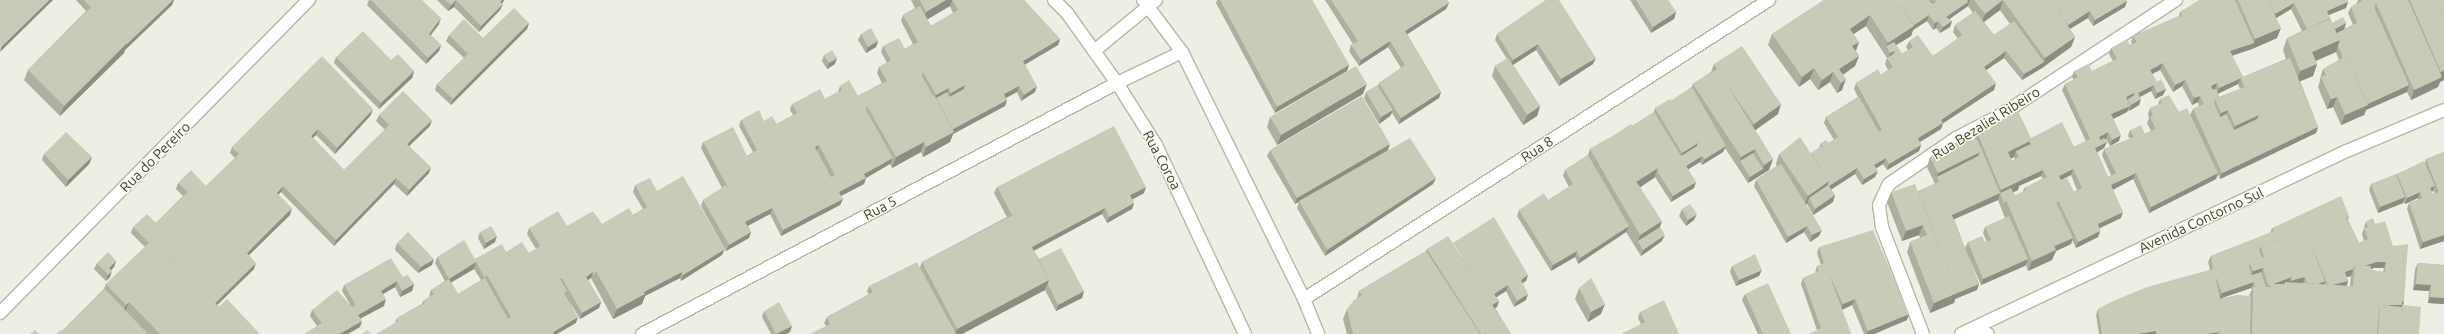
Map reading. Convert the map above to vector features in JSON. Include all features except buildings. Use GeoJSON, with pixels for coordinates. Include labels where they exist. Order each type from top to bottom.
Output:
{"type":"FeatureCollection","features":[{"type":"Feature","properties":{"kind":"street","name":"Rua do Pereiro"},"geometry":{"type":"LineString","coordinates":[[0,313],[309,0]]}},
{"type":"Feature","properties":{"kind":"street","name":"Rua Coroa"},"geometry":{"type":"LineString","coordinates":[[1054,0],[1067,12],[1117,83],[1156,145],[1245,334]]}},
{"type":"Feature","properties":{"kind":"street","name":"Rua 8"},"geometry":{"type":"LineString","coordinates":[[1304,299],[1769,0]]}},
{"type":"Feature","properties":{"kind":"street","name":"Rua Bezaliel Ribeiro"},"geometry":{"type":"LineString","coordinates":[[1923,334],[1882,227],[1879,205],[1889,184],[1956,138],[2004,113],[2176,0]]}},
{"type":"Feature","properties":{"kind":"street"},"geometry":{"type":"LineString","coordinates":[[1094,51],[1149,2],[1182,52],[1304,299],[1318,334]]}},
{"type":"Feature","properties":{"kind":"street","name":"Rua 5"},"geometry":{"type":"LineString","coordinates":[[642,334],[1117,83],[1182,52]]}},
{"type":"Feature","properties":{"kind":"street","name":"Avenida Contorno Sul"},"geometry":{"type":"LineString","coordinates":[[1964,333],[2347,151],[2444,110]]}},
{"type":"Feature","properties":{"kind":"street"},"geometry":{"type":"LineString","coordinates":[[1964,333],[1988,334]]}}]}
